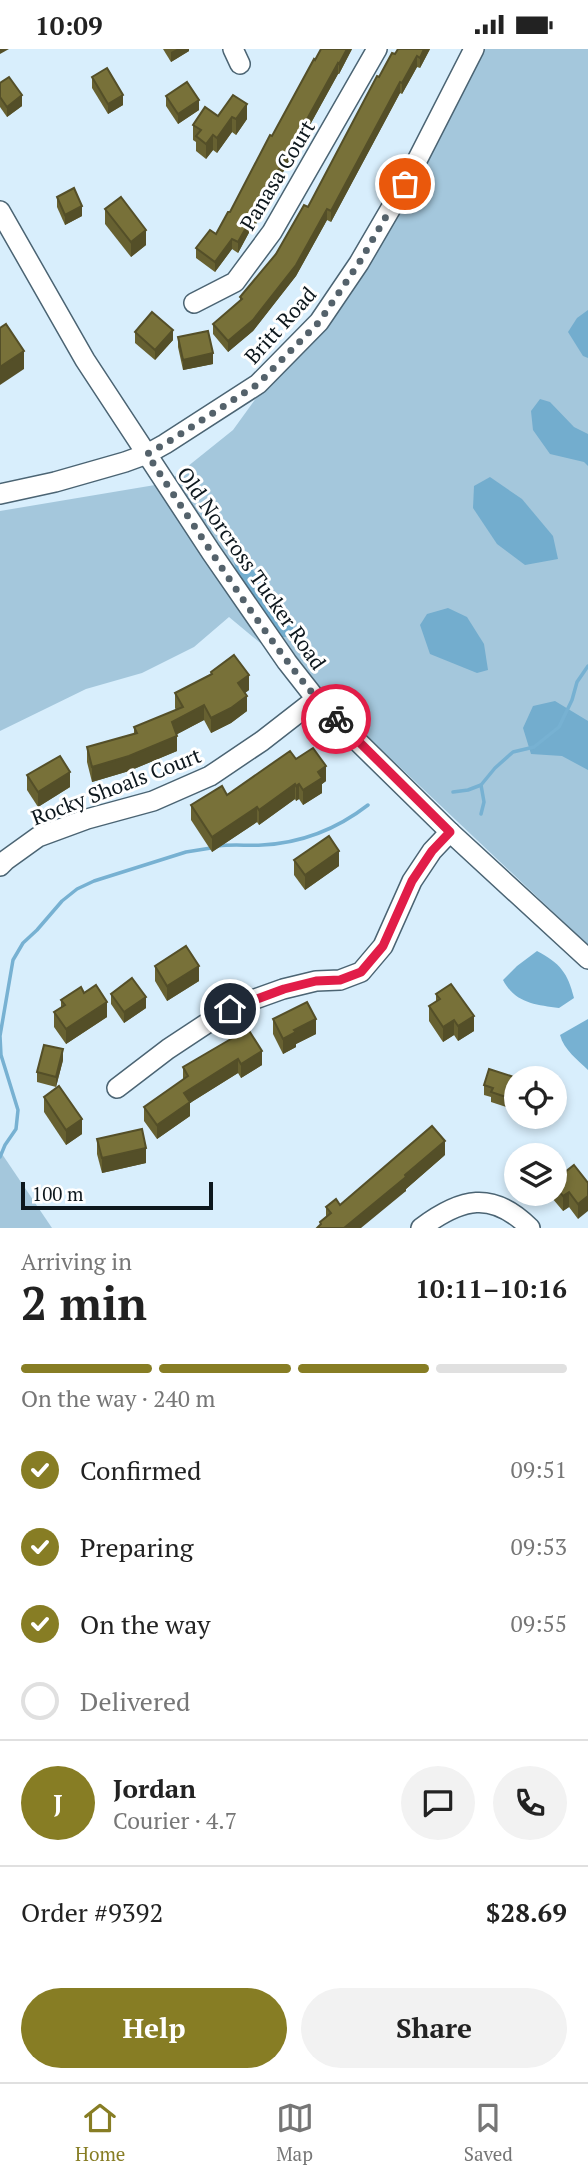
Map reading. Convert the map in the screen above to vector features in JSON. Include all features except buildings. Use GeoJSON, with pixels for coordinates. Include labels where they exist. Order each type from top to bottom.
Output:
{"type":"FeatureCollection","features":[{"type":"Feature","properties":{"kind":"street","name":"Panasa Court"},"geometry":{"type":"LineString","coordinates":[[194,303],[235,282],[272,232],[377,49]]}},
{"type":"Feature","properties":{"kind":"street","name":"Britt Road"},"geometry":{"type":"LineString","coordinates":[[0,494],[66,479],[147,454],[258,384],[319,322],[359,263],[405,184],[474,49]]}},
{"type":"Feature","properties":{"kind":"street","name":"Old Norcross Tucker Road"},"geometry":{"type":"LineString","coordinates":[[0,211],[85,360],[279,651],[316,699],[450,832],[588,959]]}},
{"type":"Feature","properties":{"kind":"street","name":"Rocky Shoals Court"},"geometry":{"type":"LineString","coordinates":[[0,866],[38,837],[87,819],[153,801],[210,776],[262,741],[316,699]]}},
{"type":"Feature","properties":{"kind":"street"},"geometry":{"type":"LineString","coordinates":[[117,1088],[168,1049],[230,1009],[284,989],[316,981],[340,980],[361,972],[383,946],[412,881],[432,851],[450,832]]}},
{"type":"Feature","properties":{"kind":"street"},"geometry":{"type":"LineString","coordinates":[[421,1228],[454,1207],[478,1201],[502,1207],[519,1217],[530,1228]]}},
{"type":"Feature","properties":{"kind":"shaded area"},"geometry":{"type":"Polygon","coordinates":[[[473,49],[588,49],[588,945],[329,700],[229,617],[194,647],[142,673],[86,689],[0,731],[0,511],[167,483],[233,430],[433,149],[473,49]]]}},
{"type":"Feature","properties":{"kind":"shaded area"},"geometry":{"type":"Polygon","coordinates":[[[588,310],[588,358],[583,356],[568,332],[577,318],[588,310]]]}},
{"type":"Feature","properties":{"kind":"shaded area"},"geometry":{"type":"Polygon","coordinates":[[[540,399],[550,402],[574,427],[588,434],[588,466],[584,462],[550,454],[533,430],[531,411],[540,399]]]}},
{"type":"Feature","properties":{"kind":"shaded area"},"geometry":{"type":"Polygon","coordinates":[[[490,477],[522,499],[553,536],[558,559],[525,565],[497,544],[473,508],[474,486],[490,477]]]}},
{"type":"Feature","properties":{"kind":"shaded area"},"geometry":{"type":"Polygon","coordinates":[[[232,555],[242,555],[292,624],[295,637],[278,637],[236,570],[232,555]]]}},
{"type":"Feature","properties":{"kind":"shaded area"},"geometry":{"type":"Polygon","coordinates":[[[448,608],[467,617],[484,644],[488,670],[477,673],[430,654],[420,625],[427,614],[448,608]]]}},
{"type":"Feature","properties":{"kind":"shaded area"},"geometry":{"type":"Polygon","coordinates":[[[555,701],[588,721],[588,770],[562,756],[531,754],[523,728],[533,706],[555,701]]]}},
{"type":"Feature","properties":{"kind":"shaded area"},"geometry":{"type":"Polygon","coordinates":[[[537,951],[552,960],[569,982],[574,998],[559,1008],[526,1002],[513,994],[503,980],[537,951]]]}},
{"type":"Feature","properties":{"kind":"shaded area"},"geometry":{"type":"Polygon","coordinates":[[[588,1019],[588,1070],[568,1050],[560,1035],[588,1019]]]}},
{"type":"Feature","properties":{"kind":"shaded area"},"geometry":{"type":"Polygon","coordinates":[[[0,1151],[52,1228],[0,1228],[0,1151]]]}},
{"type":"Feature","properties":{"kind":"waterway"},"geometry":{"type":"LineString","coordinates":[[453,792],[481,785],[513,752],[534,747],[559,727],[577,682],[588,666]]}},
{"type":"Feature","properties":{"kind":"waterway"},"geometry":{"type":"LineString","coordinates":[[481,785],[484,802],[481,814]]}},
{"type":"Feature","properties":{"kind":"waterway"},"geometry":{"type":"LineString","coordinates":[[218,846],[277,844],[305,838],[331,828],[368,805]]}},
{"type":"Feature","properties":{"kind":"waterway"},"geometry":{"type":"LineString","coordinates":[[0,1157],[16,1129],[18,1110],[1,1055],[0,1036],[13,960],[23,943],[62,901],[77,889],[94,881],[186,852],[211,848]]}},
{"type":"Feature","properties":{"kind":"way so far"},"geometry":{"type":"LineString","coordinates":[[336,719],[316,699],[287,662],[147,454],[258,384],[319,322],[359,263],[405,184]]}},
{"type":"Feature","properties":{"kind":"route"},"geometry":{"type":"LineString","coordinates":[[230,1009],[284,989],[316,981],[340,980],[361,972],[383,946],[412,881],[432,851],[450,832],[336,719]]}}]}
